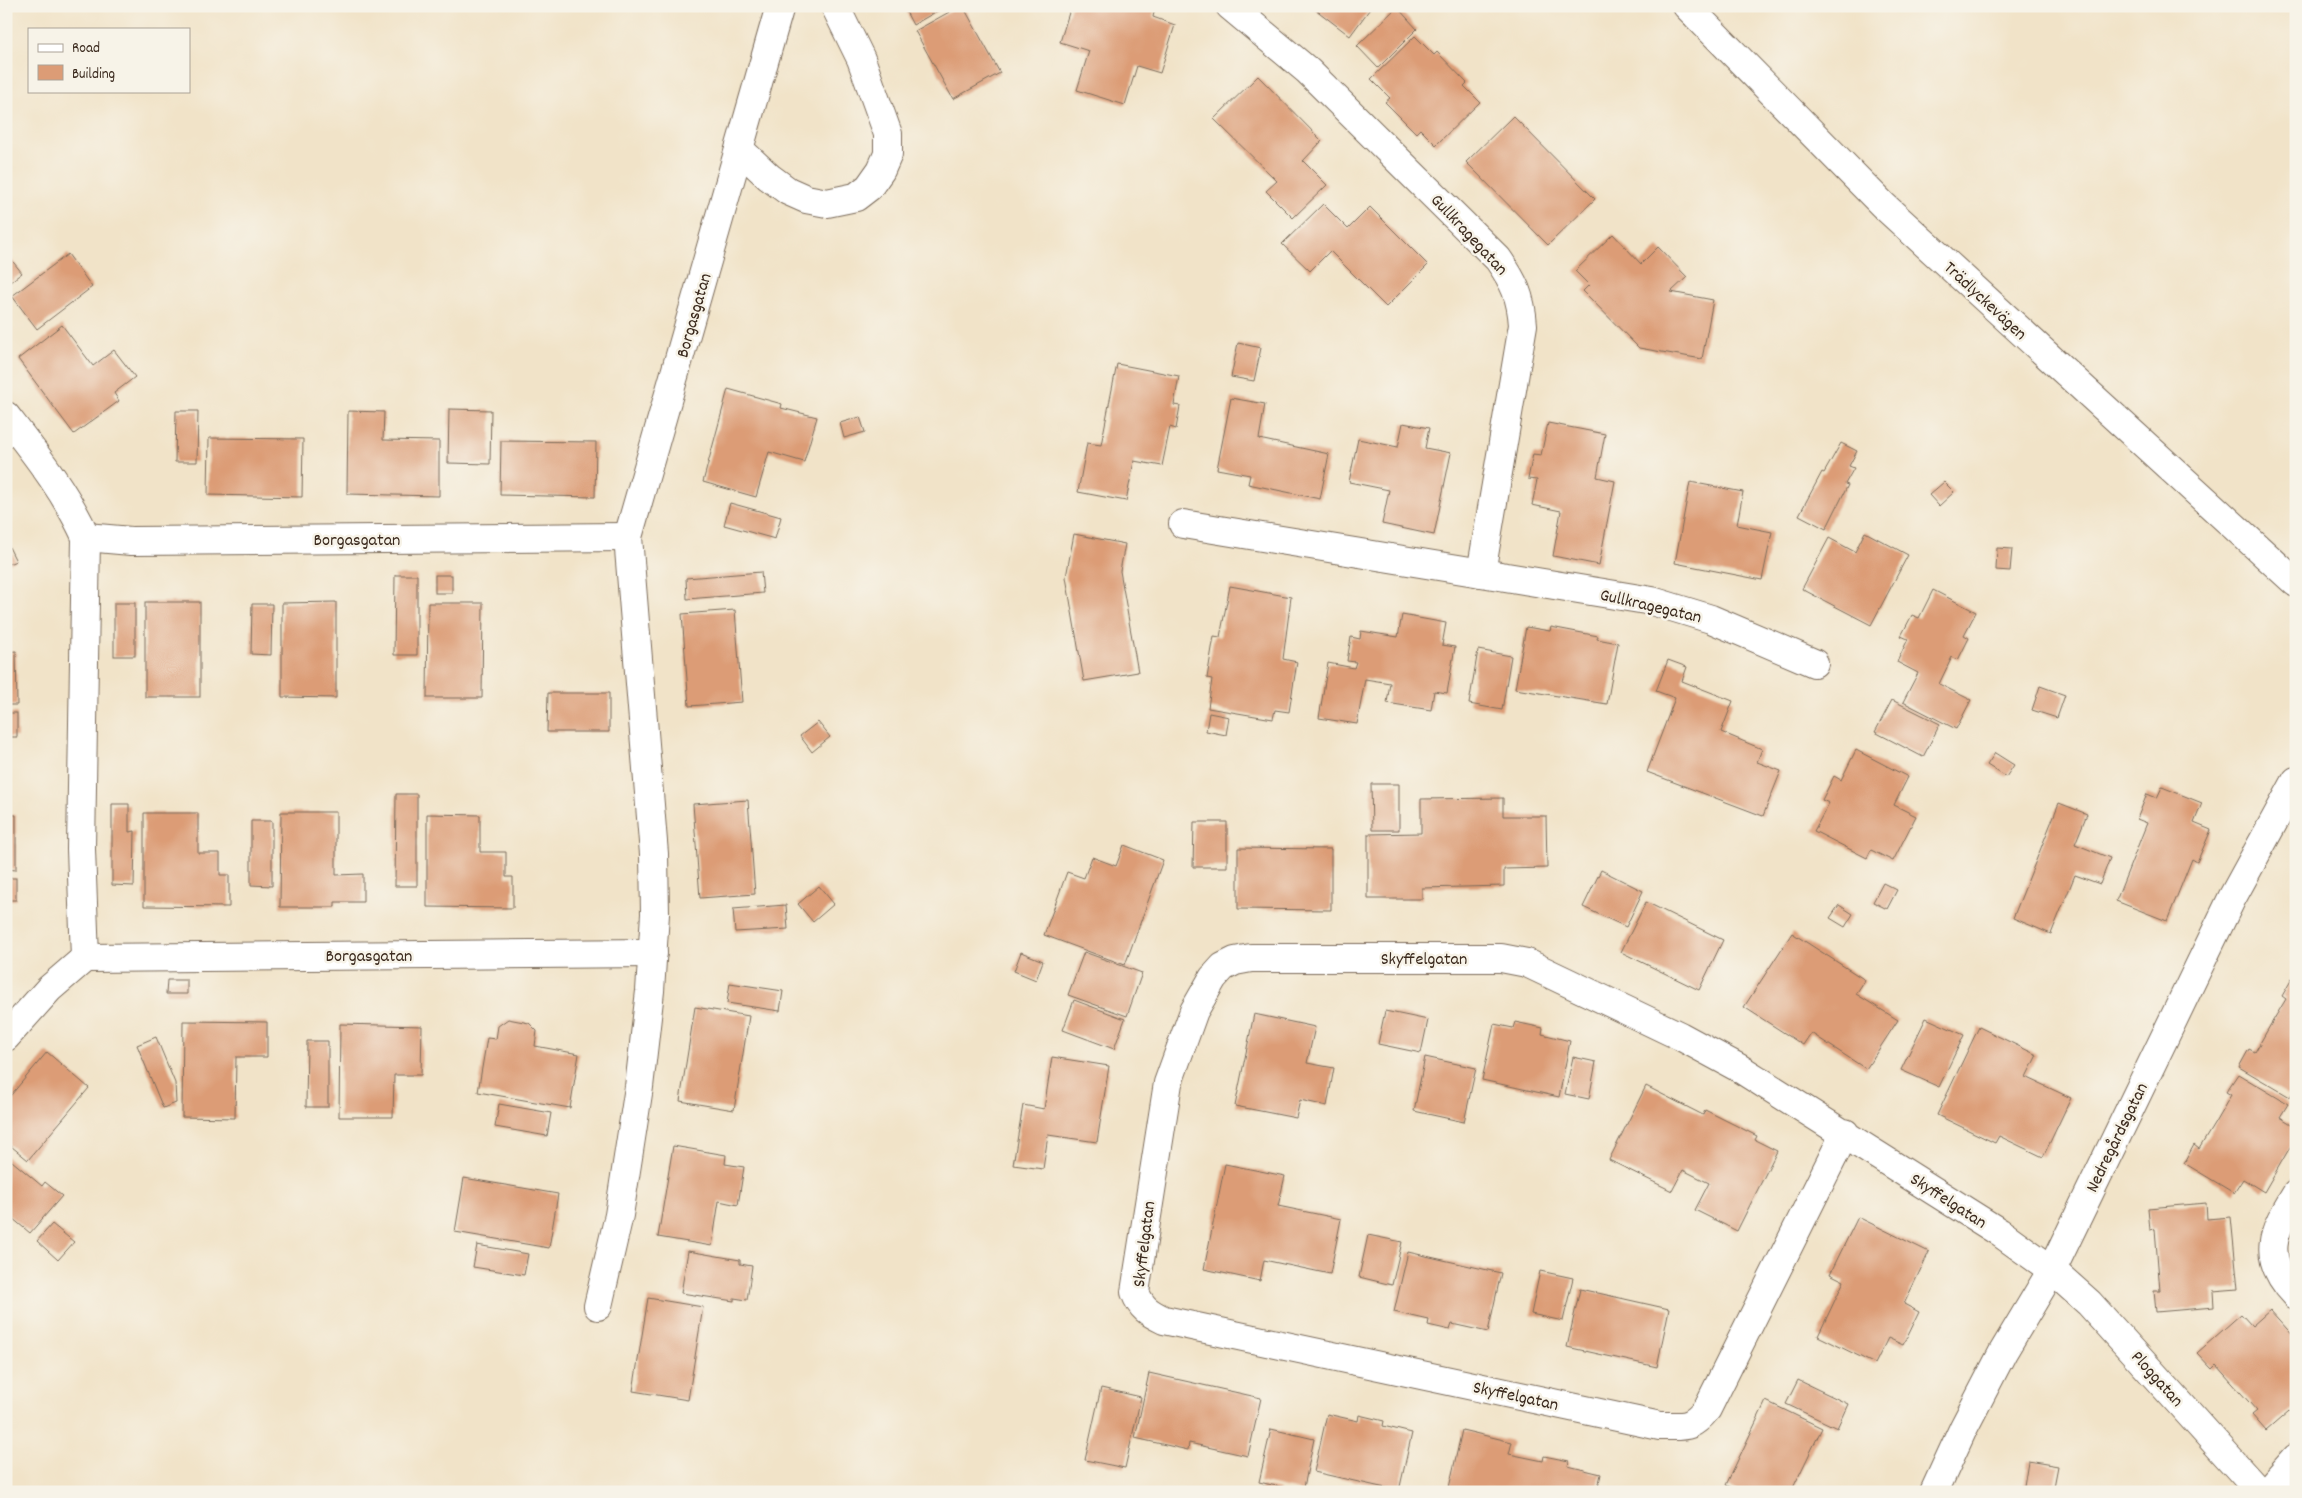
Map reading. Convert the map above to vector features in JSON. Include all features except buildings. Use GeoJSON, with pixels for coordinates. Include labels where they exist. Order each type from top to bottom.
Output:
{"type":"FeatureCollection","features":[{"type":"Feature","properties":{"kind":"street","name":"Borgasgatan"},"geometry":{"type":"LineString","coordinates":[[598,1306],[619,1215],[639,1087],[653,953],[655,914],[654,854],[628,537],[780,6]]}},
{"type":"Feature","properties":{"kind":"street"},"geometry":{"type":"LineString","coordinates":[[740,150],[769,177],[788,191],[806,199],[827,203],[856,197],[869,187],[881,170],[888,154],[888,134],[861,59],[835,6]]}},
{"type":"Feature","properties":{"kind":"street","name":"Gullkragegatan"},"geometry":{"type":"LineString","coordinates":[[1230,6],[1308,71],[1498,259],[1512,280],[1522,304],[1523,324],[1480,573]]}},
{"type":"Feature","properties":{"kind":"street","name":"Trädlyckevägen"},"geometry":{"type":"LineString","coordinates":[[1687,6],[1883,205],[2296,583]]}},
{"type":"Feature","properties":{"kind":"street"},"geometry":{"type":"LineString","coordinates":[[6,416],[55,479],[72,507],[86,537],[81,849],[85,958],[48,989],[6,1037]]}},
{"type":"Feature","properties":{"kind":"street","name":"Gullkragegatan"},"geometry":{"type":"LineString","coordinates":[[1183,524],[1652,601],[1711,619],[1814,663]]}},
{"type":"Feature","properties":{"kind":"street","name":"Borgasgatan"},"geometry":{"type":"LineString","coordinates":[[86,537],[131,541],[628,537]]}},
{"type":"Feature","properties":{"kind":"street","name":"Nedregårdsgatan"},"geometry":{"type":"LineString","coordinates":[[1934,1492],[1963,1429],[2003,1352],[2052,1270],[2232,898],[2296,781]]}},
{"type":"Feature","properties":{"kind":"street","name":"Borgasgatan"},"geometry":{"type":"LineString","coordinates":[[85,958],[653,953]]}},
{"type":"Feature","properties":{"kind":"street","name":"Skyffelgatan"},"geometry":{"type":"LineString","coordinates":[[1845,1133],[1707,1409],[1696,1422],[1683,1426],[1660,1426],[1164,1320],[1148,1313],[1140,1304],[1135,1292],[1168,1083],[1203,993],[1223,967],[1235,960],[1251,958],[1501,958],[1526,963],[1680,1036],[1739,1068],[1845,1133],[1999,1232],[2052,1270]]}},
{"type":"Feature","properties":{"kind":"street"},"geometry":{"type":"LineString","coordinates":[[2296,1194],[2282,1216],[2272,1256],[2276,1269],[2296,1294]]}},
{"type":"Feature","properties":{"kind":"street","name":"Ploggatan"},"geometry":{"type":"LineString","coordinates":[[2052,1270],[2089,1303],[2124,1340],[2260,1492]]}},
{"type":"Feature","properties":{"kind":"street"},"geometry":{"type":"LineString","coordinates":[[2266,1492],[2296,1458]]}}]}
